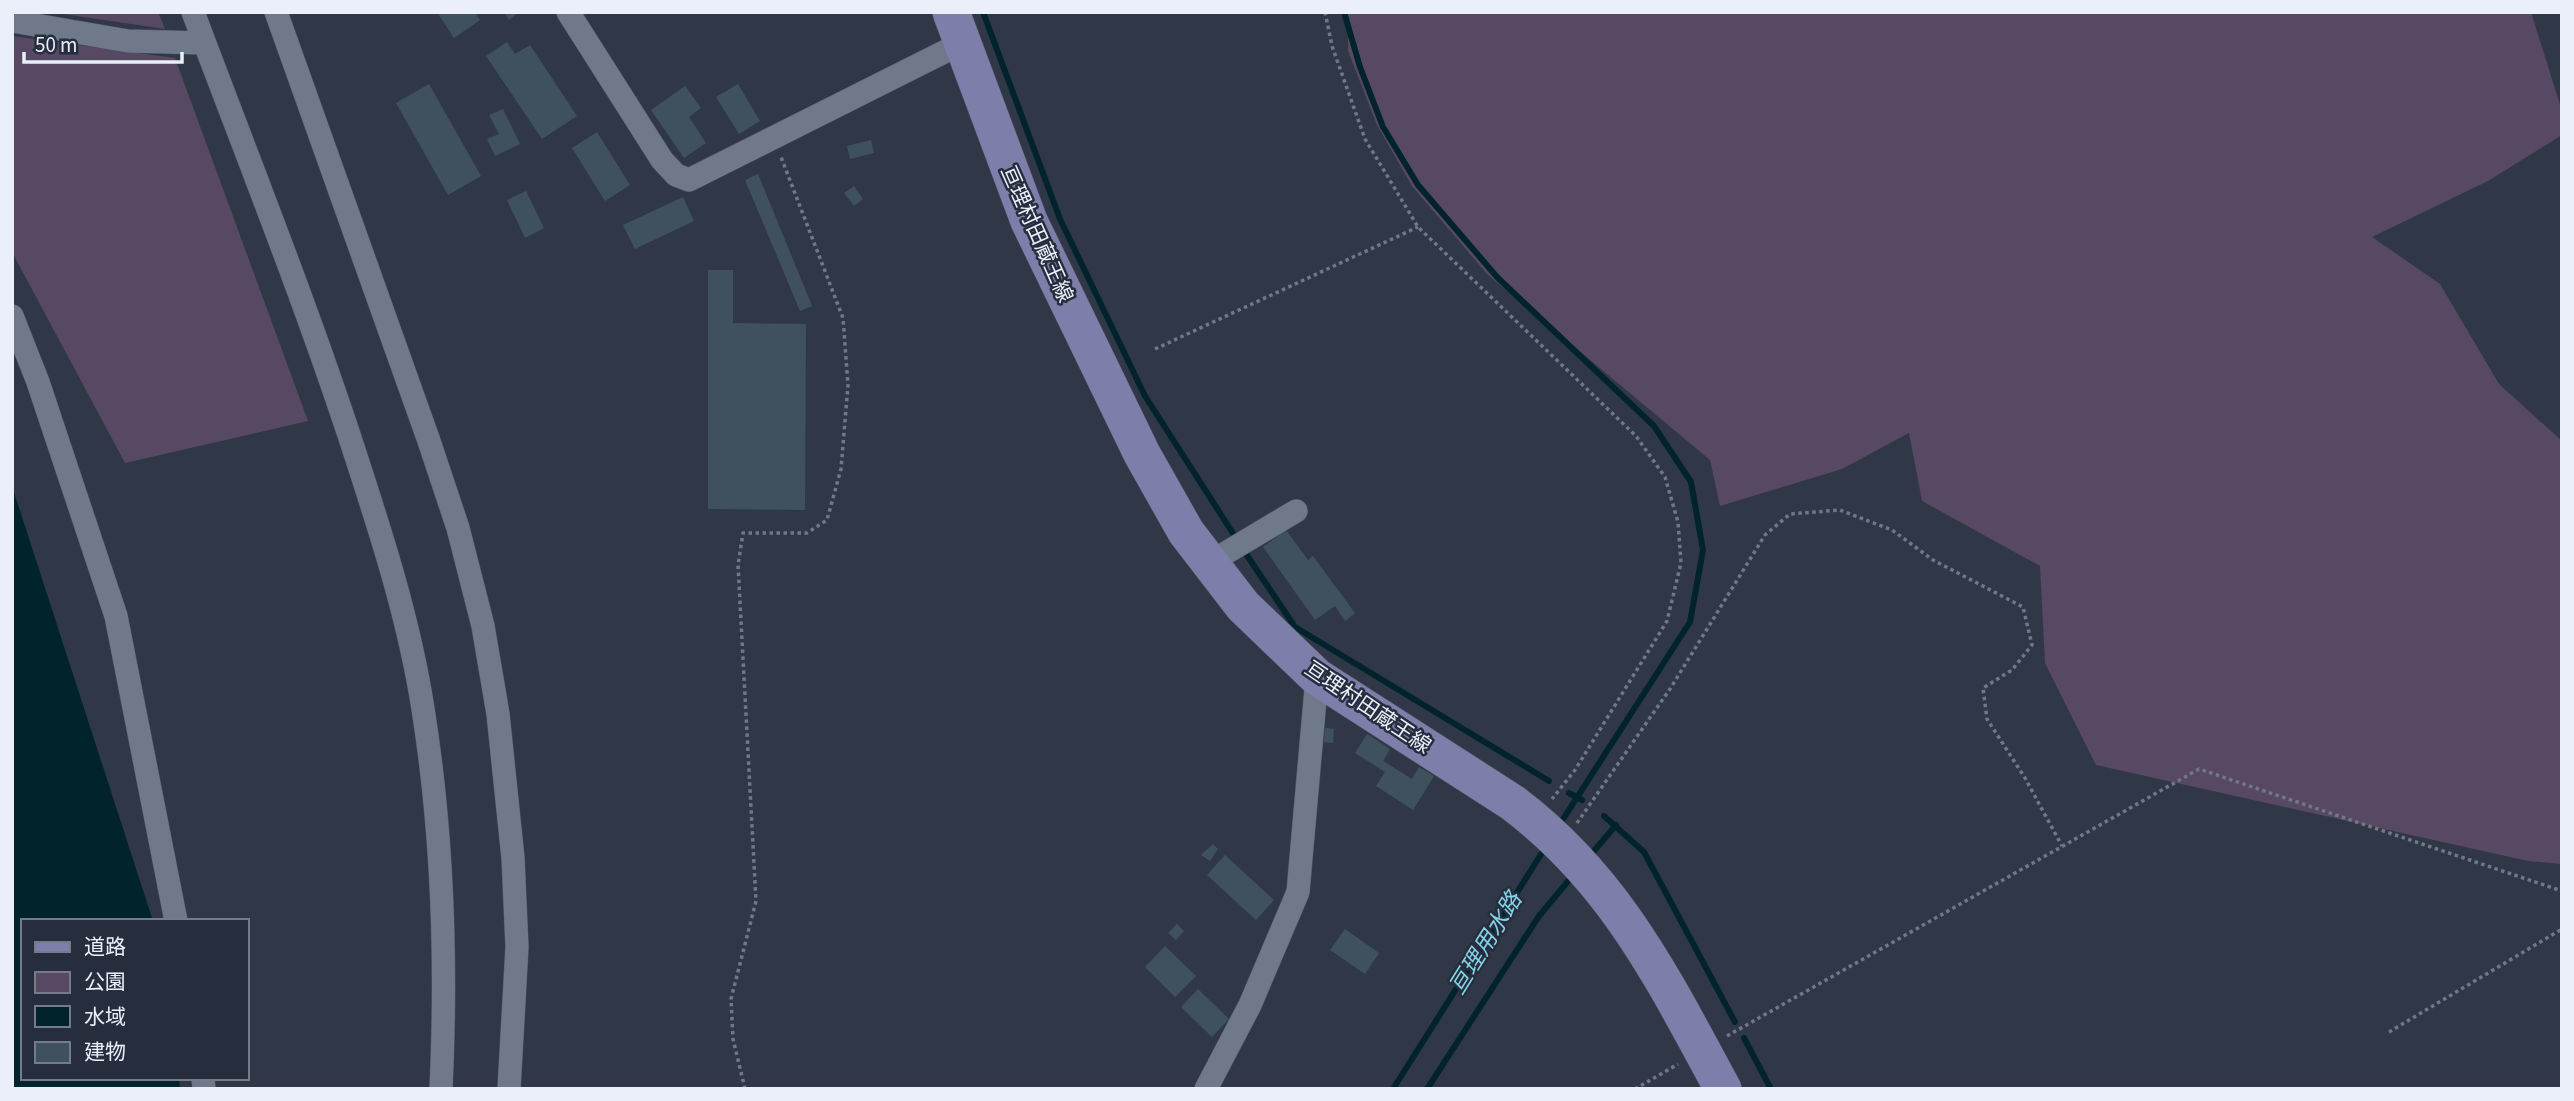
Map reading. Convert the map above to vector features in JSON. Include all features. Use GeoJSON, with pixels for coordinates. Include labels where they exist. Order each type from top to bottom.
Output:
{"type":"FeatureCollection","features":[{"type":"Feature","properties":{"kind":"main road","name":"亘理村田蔵王線"},"geometry":{"type":"LineString","coordinates":[[957,27],[1000,149],[1054,275],[1164,497],[1209,564],[1243,607],[1317,677],[1535,820],[1562,845],[1597,881],[1635,931],[1724,1089]]}},
{"type":"Feature","properties":{"kind":"street"},"geometry":{"type":"LineString","coordinates":[[193,12],[328,372],[396,586],[423,706],[443,883],[444,1011],[441,1089]]}},
{"type":"Feature","properties":{"kind":"street"},"geometry":{"type":"LineString","coordinates":[[276,12],[429,441],[458,528],[483,626],[498,714],[513,858],[517,947],[509,1089]]}},
{"type":"Feature","properties":{"kind":"street"},"geometry":{"type":"LineString","coordinates":[[568,12],[662,160],[676,175],[689,180],[774,138],[957,27]]}},
{"type":"Feature","properties":{"kind":"street"},"geometry":{"type":"LineString","coordinates":[[12,21],[128,41],[205,43]]}},
{"type":"Feature","properties":{"kind":"street"},"geometry":{"type":"LineString","coordinates":[[12,317],[38,382],[116,616],[176,919]]}},
{"type":"Feature","properties":{"kind":"street"},"geometry":{"type":"LineString","coordinates":[[1209,564],[1296,511]]}},
{"type":"Feature","properties":{"kind":"street"},"geometry":{"type":"LineString","coordinates":[[1206,1089],[1250,1005],[1298,892],[1317,677]]}},
{"type":"Feature","properties":{"kind":"path"},"geometry":{"type":"LineString","coordinates":[[1325,12],[1332,46],[1365,139],[1418,227],[1636,436],[1665,477],[1678,522],[1681,563],[1667,621],[1575,770],[1535,820]]}},
{"type":"Feature","properties":{"kind":"path"},"geometry":{"type":"LineString","coordinates":[[745,1089],[733,1039],[731,999],[756,901],[738,565],[743,533],[807,533],[827,520],[841,469],[848,385],[843,318],[774,138]]}},
{"type":"Feature","properties":{"kind":"path"},"geometry":{"type":"LineString","coordinates":[[1155,349],[1418,227]]}},
{"type":"Feature","properties":{"kind":"path"},"geometry":{"type":"LineString","coordinates":[[1562,845],[1670,688],[1765,535],[1790,514],[1840,510],[1892,530],[1933,560],[2023,607],[2032,645],[2012,670],[1983,688],[1987,719],[2025,778],[2063,846]]}},
{"type":"Feature","properties":{"kind":"path"},"geometry":{"type":"LineString","coordinates":[[1634,1089],[2199,769],[2562,891]]}},
{"type":"Feature","properties":{"kind":"path"},"geometry":{"type":"LineString","coordinates":[[2389,1032],[2562,929]]}},
{"type":"Feature","properties":{"kind":"green space"},"geometry":{"type":"Polygon","coordinates":[[[49,12],[158,12],[165,29],[49,12]]]}},
{"type":"Feature","properties":{"kind":"green space"},"geometry":{"type":"Polygon","coordinates":[[[1348,12],[2531,12],[2562,111],[2562,135],[2488,181],[2372,237],[2440,284],[2499,384],[2562,441],[2562,864],[2528,861],[2096,765],[2045,663],[2040,566],[1922,501],[1909,433],[1842,469],[1720,506],[1710,460],[1487,274],[1412,186],[1377,125],[1348,51],[1348,12]]]}},
{"type":"Feature","properties":{"kind":"green space"},"geometry":{"type":"Polygon","coordinates":[[[12,36],[175,58],[308,421],[125,463],[12,252],[12,36]]]}},
{"type":"Feature","properties":{"kind":"water"},"geometry":{"type":"Polygon","coordinates":[[[12,486],[152,919],[21,919],[21,1080],[179,1080],[180,1089],[12,1089],[12,486]]]}},
{"type":"Feature","properties":{"kind":"building"},"geometry":{"type":"Polygon","coordinates":[[[437,12],[475,12],[480,20],[454,38],[437,12]]]}},
{"type":"Feature","properties":{"kind":"building"},"geometry":{"type":"Polygon","coordinates":[[[504,12],[519,12],[509,20],[504,12]]]}},
{"type":"Feature","properties":{"kind":"building"},"geometry":{"type":"Polygon","coordinates":[[[507,42],[515,54],[530,45],[577,116],[542,139],[486,56],[507,42]]]}},
{"type":"Feature","properties":{"kind":"building"},"geometry":{"type":"Polygon","coordinates":[[[429,84],[481,176],[448,195],[396,103],[429,84]]]}},
{"type":"Feature","properties":{"kind":"building"},"geometry":{"type":"Polygon","coordinates":[[[738,84],[760,121],[739,134],[716,97],[738,84]]]}},
{"type":"Feature","properties":{"kind":"building"},"geometry":{"type":"Polygon","coordinates":[[[685,86],[701,108],[689,117],[706,143],[684,158],[651,110],[685,86]]]}},
{"type":"Feature","properties":{"kind":"building"},"geometry":{"type":"Polygon","coordinates":[[[503,109],[520,144],[495,156],[487,139],[499,134],[489,115],[503,109]]]}},
{"type":"Feature","properties":{"kind":"building"},"geometry":{"type":"Polygon","coordinates":[[[597,132],[630,185],[605,201],[572,148],[597,132]]]}},
{"type":"Feature","properties":{"kind":"building"},"geometry":{"type":"Polygon","coordinates":[[[871,140],[874,153],[850,159],[847,146],[871,140]]]}},
{"type":"Feature","properties":{"kind":"building"},"geometry":{"type":"Polygon","coordinates":[[[758,174],[812,306],[800,311],[745,180],[758,174]]]}},
{"type":"Feature","properties":{"kind":"building"},"geometry":{"type":"Polygon","coordinates":[[[854,186],[863,199],[854,206],[844,193],[854,186]]]}},
{"type":"Feature","properties":{"kind":"building"},"geometry":{"type":"Polygon","coordinates":[[[526,191],[544,228],[525,238],[507,200],[526,191]]]}},
{"type":"Feature","properties":{"kind":"building"},"geometry":{"type":"Polygon","coordinates":[[[683,197],[694,221],[635,249],[623,225],[683,197]]]}},
{"type":"Feature","properties":{"kind":"building"},"geometry":{"type":"Polygon","coordinates":[[[708,270],[733,270],[733,323],[806,324],[805,510],[708,509],[708,270]]]}},
{"type":"Feature","properties":{"kind":"building"},"geometry":{"type":"Polygon","coordinates":[[[1286,530],[1308,560],[1313,556],[1355,613],[1345,621],[1335,606],[1315,620],[1263,547],[1286,530]]]}},
{"type":"Feature","properties":{"kind":"building"},"geometry":{"type":"Polygon","coordinates":[[[1325,728],[1334,729],[1333,743],[1324,742],[1325,728]]]}},
{"type":"Feature","properties":{"kind":"building"},"geometry":{"type":"Polygon","coordinates":[[[1367,734],[1390,749],[1383,761],[1412,779],[1419,767],[1434,776],[1413,810],[1376,786],[1385,772],[1355,753],[1367,734]]]}},
{"type":"Feature","properties":{"kind":"building"},"geometry":{"type":"Polygon","coordinates":[[[1213,844],[1218,849],[1210,861],[1201,855],[1213,844]]]}},
{"type":"Feature","properties":{"kind":"building"},"geometry":{"type":"Polygon","coordinates":[[[1225,855],[1274,900],[1256,920],[1207,875],[1225,855]]]}},
{"type":"Feature","properties":{"kind":"building"},"geometry":{"type":"Polygon","coordinates":[[[1177,924],[1184,931],[1176,940],[1168,933],[1177,924]]]}},
{"type":"Feature","properties":{"kind":"building"},"geometry":{"type":"Polygon","coordinates":[[[1345,929],[1379,953],[1365,974],[1330,950],[1345,929]]]}},
{"type":"Feature","properties":{"kind":"building"},"geometry":{"type":"Polygon","coordinates":[[[1165,946],[1196,976],[1175,997],[1145,967],[1165,946]]]}},
{"type":"Feature","properties":{"kind":"building"},"geometry":{"type":"Polygon","coordinates":[[[1198,989],[1229,1019],[1212,1037],[1181,1007],[1198,989]]]}},
{"type":"Feature","properties":{"kind":"waterway"},"geometry":{"type":"LineString","coordinates":[[983,12],[1060,219],[1145,396],[1236,538]]}},
{"type":"Feature","properties":{"kind":"waterway"},"geometry":{"type":"LineString","coordinates":[[1344,12],[1360,67],[1383,127],[1418,185],[1497,277],[1654,426],[1691,482],[1703,550],[1690,622],[1558,827]]}},
{"type":"Feature","properties":{"kind":"waterway"},"geometry":{"type":"LineString","coordinates":[[1244,551],[1295,627],[1549,781]]}},
{"type":"Feature","properties":{"kind":"waterway","name":"亘理用水路"},"geometry":{"type":"LineString","coordinates":[[1569,793],[1582,800]]}},
{"type":"Feature","properties":{"kind":"waterway"},"geometry":{"type":"LineString","coordinates":[[1604,816],[1644,852],[1735,1022]]}},
{"type":"Feature","properties":{"kind":"waterway"},"geometry":{"type":"LineString","coordinates":[[1588,858],[1616,825]]}},
{"type":"Feature","properties":{"kind":"waterway","name":"亘理用水路"},"geometry":{"type":"LineString","coordinates":[[1393,1089],[1545,848]]}},
{"type":"Feature","properties":{"kind":"waterway"},"geometry":{"type":"LineString","coordinates":[[1427,1089],[1539,916],[1574,874]]}},
{"type":"Feature","properties":{"kind":"waterway"},"geometry":{"type":"LineString","coordinates":[[1744,1038],[1771,1089]]}}]}
